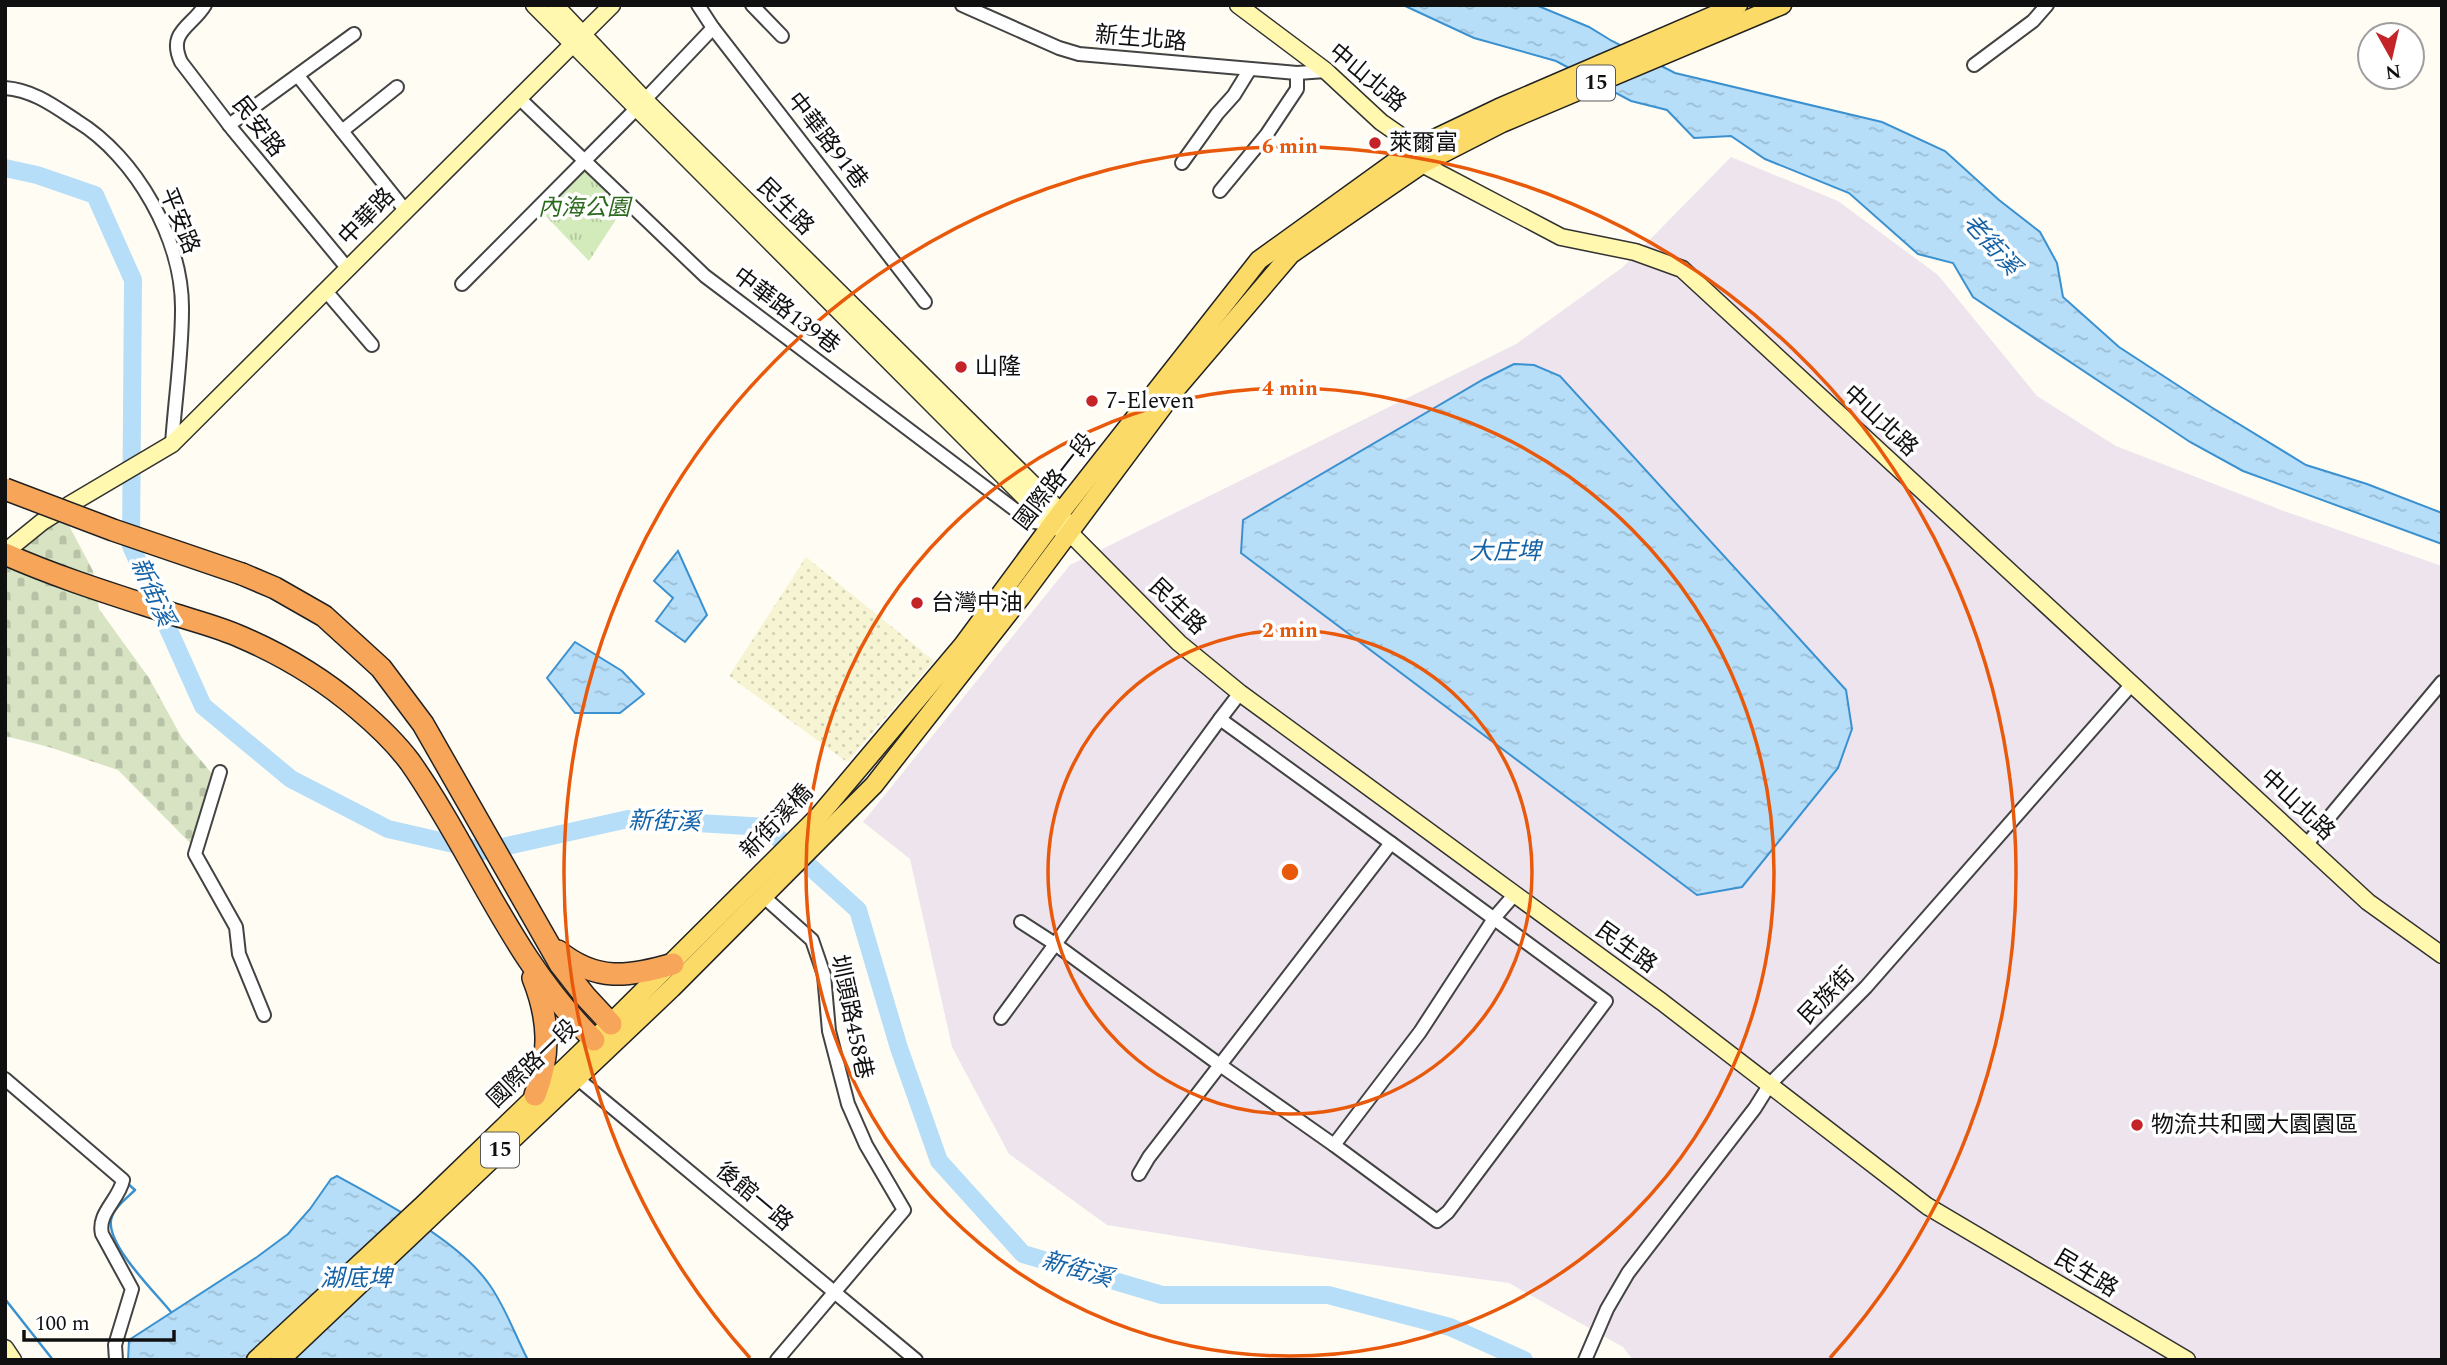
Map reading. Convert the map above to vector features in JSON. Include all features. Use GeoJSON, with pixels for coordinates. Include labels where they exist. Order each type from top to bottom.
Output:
{"type":"FeatureCollection","features":[{"type":"Feature","properties":{"kind":"highway"},"geometry":{"type":"LineString","coordinates":[[5,489],[113,530],[242,574],[275,588],[324,616],[381,668],[423,724],[560,964],[613,1032]]}},
{"type":"Feature","properties":{"kind":"highway"},"geometry":{"type":"LineString","coordinates":[[5,553],[62,577],[238,635],[313,675],[378,726],[410,762],[523,954],[566,1013],[594,1040]]}},
{"type":"Feature","properties":{"kind":"highway"},"geometry":{"type":"LineString","coordinates":[[546,940],[583,968],[604,974],[621,975],[673,964]]}},
{"type":"Feature","properties":{"kind":"highway"},"geometry":{"type":"LineString","coordinates":[[523,954],[536,986],[546,1034],[547,1058],[535,1095]]}},
{"type":"Feature","properties":{"kind":"main road","name":"15"},"geometry":{"type":"LineString","coordinates":[[1689,36],[1738,5]]}},
{"type":"Feature","properties":{"kind":"main road","name":"15"},"geometry":{"type":"LineString","coordinates":[[1689,36],[1782,5]]}},
{"type":"Feature","properties":{"kind":"main road","name":"國際路一段"},"geometry":{"type":"LineString","coordinates":[[841,791],[963,645],[1056,518],[1259,260],[1418,156],[1500,116],[1689,36]]}},
{"type":"Feature","properties":{"kind":"main road","name":"國際路一段"},"geometry":{"type":"LineString","coordinates":[[852,808],[874,785],[1176,389],[1291,254],[1418,156]]}},
{"type":"Feature","properties":{"kind":"main road","name":"新街溪橋"},"geometry":{"type":"LineString","coordinates":[[748,887],[841,791]]}},
{"type":"Feature","properties":{"kind":"main road","name":"新街溪橋"},"geometry":{"type":"LineString","coordinates":[[764,897],[852,808]]}},
{"type":"Feature","properties":{"kind":"main road","name":"國際路一段"},"geometry":{"type":"LineString","coordinates":[[613,1032],[673,964],[748,887]]}},
{"type":"Feature","properties":{"kind":"main road","name":"國際路一段"},"geometry":{"type":"LineString","coordinates":[[280,1360],[570,1072],[764,897]]}},
{"type":"Feature","properties":{"kind":"main road"},"geometry":{"type":"LineString","coordinates":[[594,1040],[613,1032]]}},
{"type":"Feature","properties":{"kind":"main road","name":"國際路一段"},"geometry":{"type":"LineString","coordinates":[[256,1360],[423,1205],[535,1095],[570,1072],[594,1040]]}},
{"type":"Feature","properties":{"kind":"street","name":"民安路"},"geometry":{"type":"LineString","coordinates":[[205,5],[176,41],[176,51],[181,62],[229,125],[348,269]]}},
{"type":"Feature","properties":{"kind":"street"},"geometry":{"type":"LineString","coordinates":[[534,5],[578,40]]}},
{"type":"Feature","properties":{"kind":"street"},"geometry":{"type":"LineString","coordinates":[[555,5],[578,40]]}},
{"type":"Feature","properties":{"kind":"street","name":"中華路"},"geometry":{"type":"LineString","coordinates":[[5,553],[42,523],[172,444],[612,5]]}},
{"type":"Feature","properties":{"kind":"street","name":"中華路91巷"},"geometry":{"type":"LineString","coordinates":[[698,5],[925,302]]}},
{"type":"Feature","properties":{"kind":"street"},"geometry":{"type":"LineString","coordinates":[[752,5],[782,36]]}},
{"type":"Feature","properties":{"kind":"street","name":"新生北路"},"geometry":{"type":"LineString","coordinates":[[962,5],[1059,48],[1079,54],[1297,73],[1326,71]]}},
{"type":"Feature","properties":{"kind":"street","name":"中山北路"},"geometry":{"type":"LineString","coordinates":[[1238,5],[1326,71],[1381,122],[1407,140],[1418,156],[1561,237],[1634,252],[1682,269],[2368,902],[2442,955]]}},
{"type":"Feature","properties":{"kind":"street"},"geometry":{"type":"LineString","coordinates":[[1974,65],[2033,21],[2047,5]]}},
{"type":"Feature","properties":{"kind":"street"},"geometry":{"type":"LineString","coordinates":[[462,284],[713,28]]}},
{"type":"Feature","properties":{"kind":"street"},"geometry":{"type":"LineString","coordinates":[[229,125],[354,34]]}},
{"type":"Feature","properties":{"kind":"street","name":"民生路"},"geometry":{"type":"LineString","coordinates":[[578,40],[1179,643],[1240,694],[1281,721],[1662,1002],[1927,1206],[2186,1360]]}},
{"type":"Feature","properties":{"kind":"street"},"geometry":{"type":"LineString","coordinates":[[1182,163],[1234,95],[1250,69]]}},
{"type":"Feature","properties":{"kind":"street"},"geometry":{"type":"LineString","coordinates":[[1220,191],[1267,134],[1297,89],[1297,73]]}},
{"type":"Feature","properties":{"kind":"street"},"geometry":{"type":"LineString","coordinates":[[298,76],[405,210]]}},
{"type":"Feature","properties":{"kind":"street"},"geometry":{"type":"LineString","coordinates":[[342,131],[397,87]]}},
{"type":"Feature","properties":{"kind":"street","name":"平安路"},"geometry":{"type":"LineString","coordinates":[[5,88],[34,94],[89,128],[120,156],[145,189],[166,232],[183,308],[172,444]]}},
{"type":"Feature","properties":{"kind":"street","name":"中華路139巷"},"geometry":{"type":"LineString","coordinates":[[519,98],[705,276],[1030,521],[1056,518]]}},
{"type":"Feature","properties":{"kind":"street"},"geometry":{"type":"LineString","coordinates":[[325,290],[372,345]]}},
{"type":"Feature","properties":{"kind":"street"},"geometry":{"type":"LineString","coordinates":[[2306,845],[2442,682]]}},
{"type":"Feature","properties":{"kind":"street","name":"民族街"},"geometry":{"type":"LineString","coordinates":[[1585,1360],[1607,1309],[1628,1273],[1755,1108],[1770,1084],[1866,987],[2132,684]]}},
{"type":"Feature","properties":{"kind":"street"},"geometry":{"type":"LineString","coordinates":[[1001,1018],[1240,694]]}},
{"type":"Feature","properties":{"kind":"street"},"geometry":{"type":"LineString","coordinates":[[1021,922],[1437,1221],[1448,1213],[1606,1001],[1495,917],[1220,719]]}},
{"type":"Feature","properties":{"kind":"street"},"geometry":{"type":"LineString","coordinates":[[220,772],[195,854],[236,927],[239,954],[264,1015]]}},
{"type":"Feature","properties":{"kind":"street"},"geometry":{"type":"LineString","coordinates":[[1139,1174],[1149,1157],[1391,843]]}},
{"type":"Feature","properties":{"kind":"street"},"geometry":{"type":"LineString","coordinates":[[1334,1145],[1420,1032],[1495,917],[1514,895]]}},
{"type":"Feature","properties":{"kind":"street","name":"圳頭路458巷"},"geometry":{"type":"LineString","coordinates":[[764,897],[812,940],[824,975],[829,1031],[848,1104],[866,1145],[904,1210],[777,1360]]}},
{"type":"Feature","properties":{"kind":"street","name":"後館一路"},"geometry":{"type":"LineString","coordinates":[[570,1072],[916,1360]]}},
{"type":"Feature","properties":{"kind":"street"},"geometry":{"type":"LineString","coordinates":[[5,1079],[123,1180],[122,1188],[100,1226],[132,1289],[115,1345],[116,1360]]}},
{"type":"Feature","properties":{"kind":"street"},"geometry":{"type":"LineString","coordinates":[[5,1348],[13,1360]]}},
{"type":"Feature","properties":{"kind":"shaded area"},"geometry":{"type":"Polygon","coordinates":[[[1731,157],[1838,201],[1938,275],[2037,396],[2116,446],[2284,511],[2442,566],[2442,1360],[1633,1360],[1623,1347],[1509,1283],[1263,1250],[1107,1225],[1009,1154],[952,1047],[910,859],[863,822],[1070,565],[1516,344],[1623,267],[1731,157]]]}},
{"type":"Feature","properties":{"kind":"shaded area"},"geometry":{"type":"Polygon","coordinates":[[[806,557],[934,661],[847,762],[729,676],[806,557]]]}},
{"type":"Feature","properties":{"kind":"green space","name":"內海公園"},"geometry":{"type":"Polygon","coordinates":[[[586,160],[628,201],[589,261],[538,208],[586,160]]]}},
{"type":"Feature","properties":{"kind":"green space"},"geometry":{"type":"Polygon","coordinates":[[[65,518],[93,571],[99,609],[149,678],[182,738],[214,776],[192,845],[118,770],[49,747],[5,736],[5,555],[65,518]]]}},
{"type":"Feature","properties":{"kind":"water","name":"老街溪"},"geometry":{"type":"Polygon","coordinates":[[[1403,5],[1536,5],[1589,27],[1675,73],[1882,122],[1945,151],[1999,200],[2040,232],[2057,263],[2063,297],[2119,347],[2306,465],[2367,484],[2442,513],[2442,544],[2243,471],[2190,442],[1973,297],[1953,263],[1918,254],[1849,193],[1765,159],[1731,136],[1694,138],[1667,110],[1631,101],[1556,61],[1474,38],[1403,5]]]}},
{"type":"Feature","properties":{"kind":"water","name":"大庄埤"},"geometry":{"type":"Polygon","coordinates":[[[1514,364],[1534,365],[1560,376],[1846,690],[1852,729],[1838,768],[1742,887],[1697,895],[1241,553],[1243,520],[1514,364]]]}},
{"type":"Feature","properties":{"kind":"water"},"geometry":{"type":"Polygon","coordinates":[[[678,551],[707,615],[685,642],[656,621],[673,598],[654,581],[678,551]]]}},
{"type":"Feature","properties":{"kind":"water"},"geometry":{"type":"Polygon","coordinates":[[[575,642],[622,671],[644,694],[620,713],[575,713],[547,678],[575,642]]]}},
{"type":"Feature","properties":{"kind":"water","name":"湖底埤"},"geometry":{"type":"Polygon","coordinates":[[[337,1176],[419,1223],[476,1268],[500,1302],[528,1360],[128,1360],[129,1340],[288,1234],[331,1179],[337,1176]]]}},
{"type":"Feature","properties":{"kind":"waterway","name":"新街溪"},"geometry":{"type":"LineString","coordinates":[[5,168],[37,175],[95,195],[133,280],[131,546],[203,706],[291,779],[388,829],[484,851],[628,819],[766,827],[858,910],[899,1048],[939,1161],[1023,1254],[1162,1295],[1328,1295],[1450,1327],[1524,1360]]}},
{"type":"Feature","properties":{"kind":"waterway"},"geometry":{"type":"LineString","coordinates":[[127,1183],[135,1190],[114,1211],[111,1220],[116,1243],[171,1312]]}},
{"type":"Feature","properties":{"kind":"waterway"},"geometry":{"type":"LineString","coordinates":[[5,1299],[53,1360]]}},
{"type":"Feature","properties":{"kind":"place","name":"萊爾富"},"geometry":{"type":"Point","coordinates":[1375,143]}},
{"type":"Feature","properties":{"kind":"place","name":"山隆"},"geometry":{"type":"Point","coordinates":[961,367]}},
{"type":"Feature","properties":{"kind":"place","name":"7-Eleven"},"geometry":{"type":"Point","coordinates":[1092,401]}},
{"type":"Feature","properties":{"kind":"place","name":"台灣中油"},"geometry":{"type":"Point","coordinates":[917,603]}},
{"type":"Feature","properties":{"kind":"place","name":"物流共和國大園園區"},"geometry":{"type":"Point","coordinates":[2137,1125]}}]}
